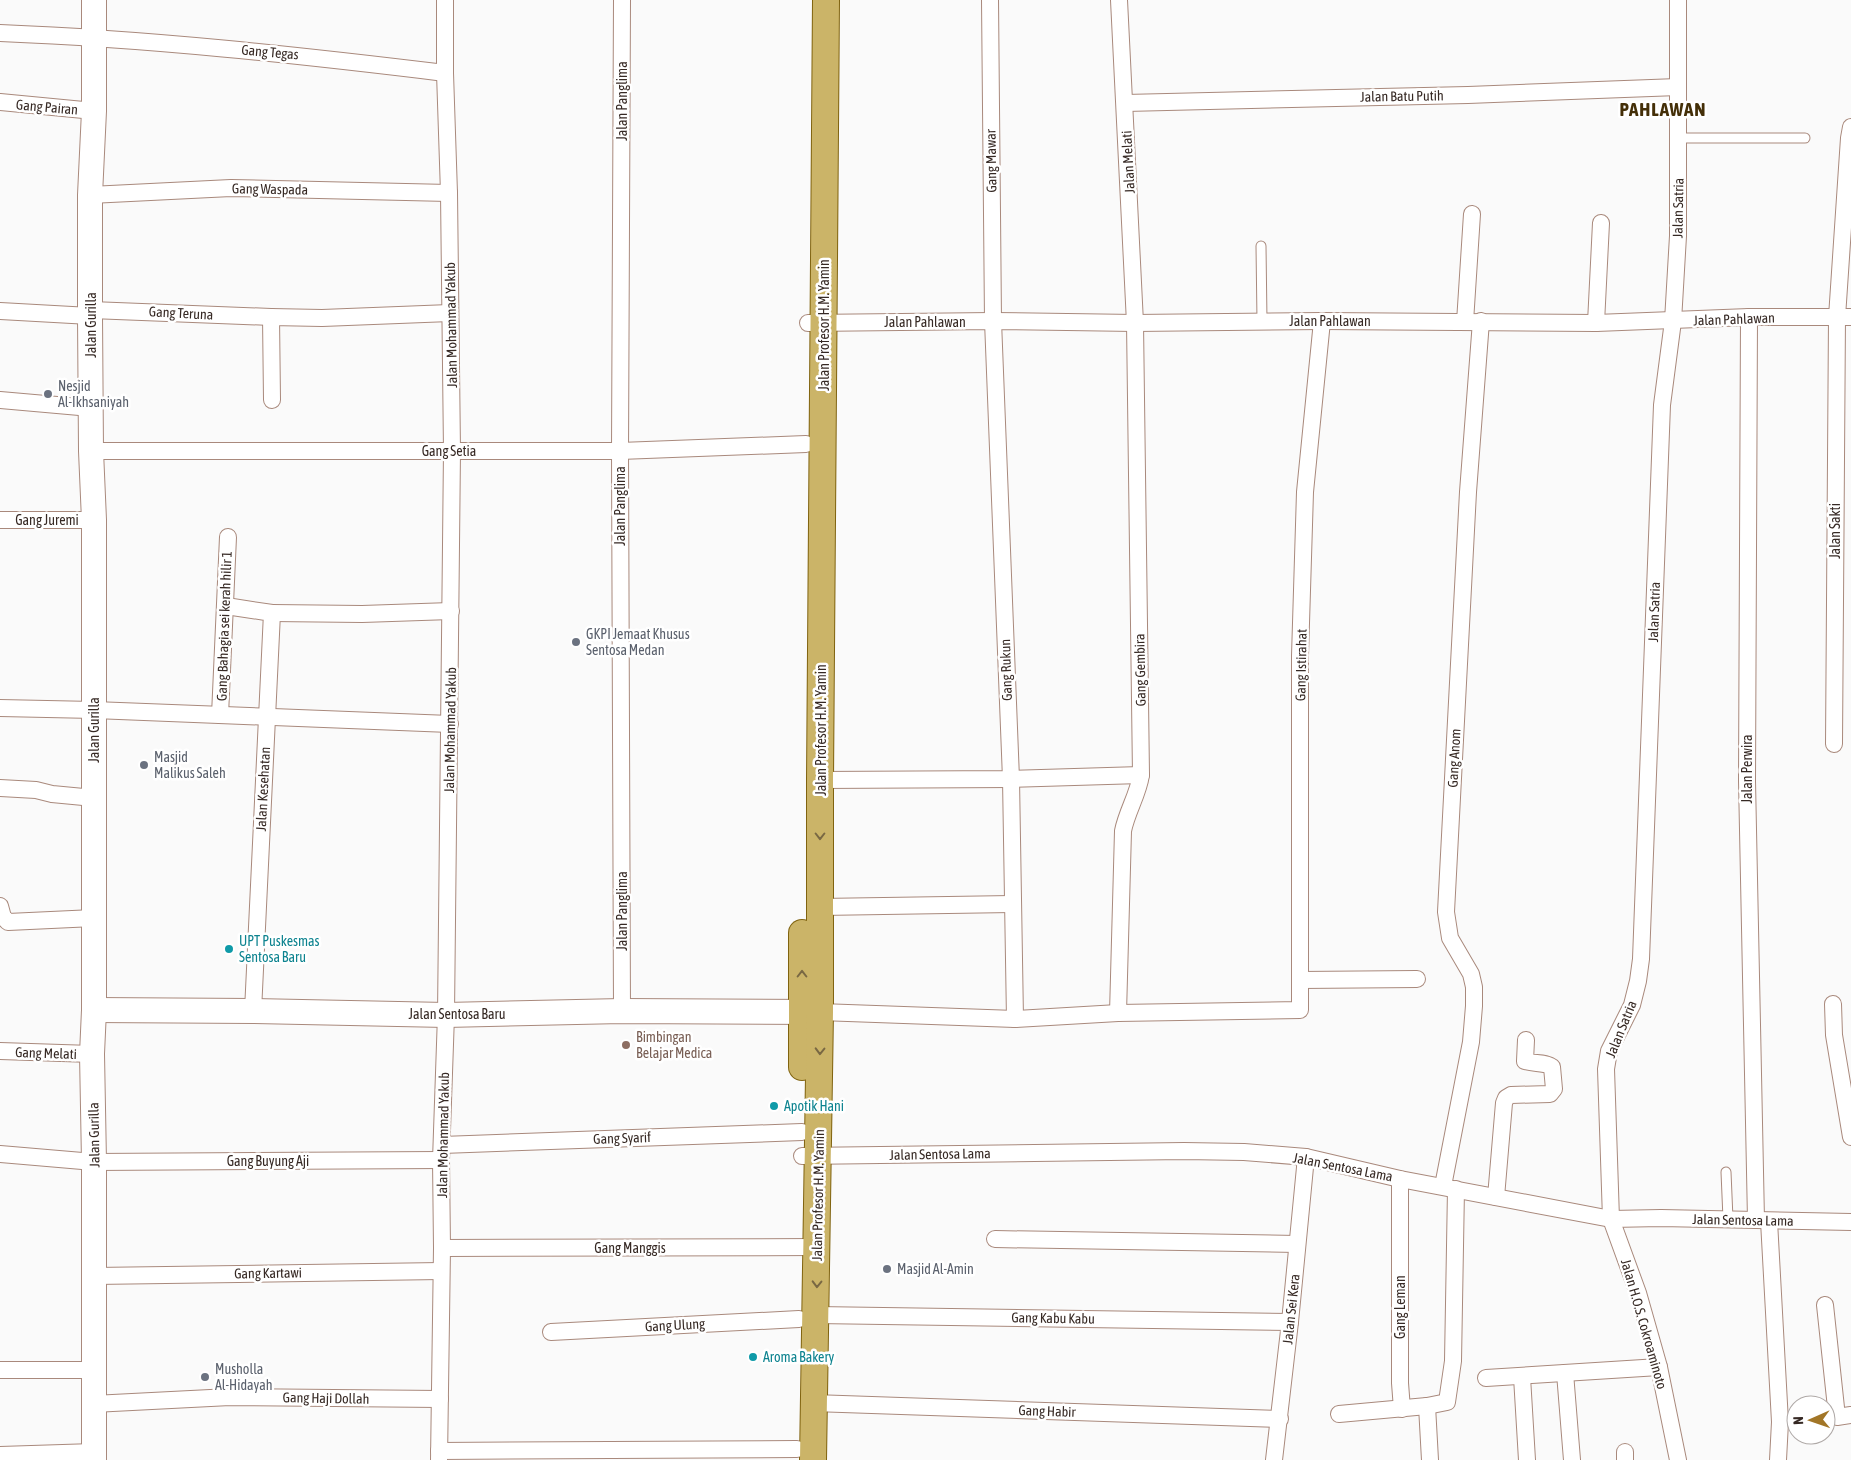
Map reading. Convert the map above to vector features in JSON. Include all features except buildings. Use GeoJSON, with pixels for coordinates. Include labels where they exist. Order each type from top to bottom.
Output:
{"type":"FeatureCollection","features":[{"type":"Feature","properties":{"kind":"main road","name":"Jalan Profesor H.M. Yamin"},"geometry":{"type":"LineString","coordinates":[[802,1456],[809,1248],[814,790],[816,323],[809,0]]}},
{"type":"Feature","properties":{"kind":"main road","name":"Jalan Profesor H.M. Yamin"},"geometry":{"type":"LineString","coordinates":[[811,1012],[820,907],[814,790],[806,444],[816,323],[826,0]]}},
{"type":"Feature","properties":{"kind":"main road","name":"Jalan Profesor H.M. Yamin"},"geometry":{"type":"LineString","coordinates":[[802,1456],[814,1403],[807,1317]]}},
{"type":"Feature","properties":{"kind":"street","name":"Jalan Gurilla"},"geometry":{"type":"LineString","coordinates":[[94,0],[94,111],[90,195],[91,451],[94,520],[94,1010],[92,1054],[94,1456]]}},
{"type":"Feature","properties":{"kind":"street","name":"Jalan Mohammad Yakub"},"geometry":{"type":"LineString","coordinates":[[439,1456],[442,1248],[441,1152],[446,1015],[452,451],[445,0]]}},
{"type":"Feature","properties":{"kind":"street","name":"Jalan Panglima"},"geometry":{"type":"LineString","coordinates":[[622,0],[620,451],[622,1011]]}},
{"type":"Feature","properties":{"kind":"street","name":"Gang Mawar"},"geometry":{"type":"LineString","coordinates":[[990,0],[993,321]]}},
{"type":"Feature","properties":{"kind":"street","name":"Jalan Melati"},"geometry":{"type":"LineString","coordinates":[[1119,0],[1135,324]]}},
{"type":"Feature","properties":{"kind":"street","name":"Jalan Satria"},"geometry":{"type":"LineString","coordinates":[[1611,1219],[1606,1069],[1609,1051],[1632,1004],[1641,959],[1662,405],[1673,321],[1678,236],[1678,0]]}},
{"type":"Feature","properties":{"kind":"street","name":"Gang Tegas"},"geometry":{"type":"LineString","coordinates":[[0,33],[95,37],[290,54],[445,73]]}},
{"type":"Feature","properties":{"kind":"street","name":"Jalan Batu Putih"},"geometry":{"type":"LineString","coordinates":[[1125,103],[1678,88]]}},
{"type":"Feature","properties":{"kind":"street","name":"Gang Pairan"},"geometry":{"type":"LineString","coordinates":[[0,102],[94,111]]}},
{"type":"Feature","properties":{"kind":"street","name":"Jalan Sakti"},"geometry":{"type":"LineString","coordinates":[[1834,744],[1844,317],[1849,138],[1851,127]]}},
{"type":"Feature","properties":{"kind":"street","name":"Gang Waspada"},"geometry":{"type":"LineString","coordinates":[[90,195],[230,188],[449,193]]}},
{"type":"Feature","properties":{"kind":"street"},"geometry":{"type":"LineString","coordinates":[[1464,322],[1472,214]]}},
{"type":"Feature","properties":{"kind":"street"},"geometry":{"type":"LineString","coordinates":[[1596,323],[1601,223]]}},
{"type":"Feature","properties":{"kind":"street","name":"Gang Teruna"},"geometry":{"type":"LineString","coordinates":[[0,311],[322,318],[450,313]]}},
{"type":"Feature","properties":{"kind":"street"},"geometry":{"type":"LineString","coordinates":[[272,317],[272,400]]}},
{"type":"Feature","properties":{"kind":"street","name":"Jalan Pahlawan"},"geometry":{"type":"LineString","coordinates":[[816,323],[993,321],[1135,324],[1322,320],[1596,323],[1749,317],[1844,317]]}},
{"type":"Feature","properties":{"kind":"street","name":"Jalan Perwira"},"geometry":{"type":"LineString","coordinates":[[1749,317],[1747,781],[1763,1221],[1780,1422],[1778,1460]]}},
{"type":"Feature","properties":{"kind":"street","name":"Gang Istirahat"},"geometry":{"type":"LineString","coordinates":[[1118,1013],[1300,1010],[1300,646],[1306,492],[1322,320]]}},
{"type":"Feature","properties":{"kind":"street","name":"Gang Rukun"},"geometry":{"type":"LineString","coordinates":[[993,321],[1011,779],[1015,1019]]}},
{"type":"Feature","properties":{"kind":"street","name":"Gang Anom"},"geometry":{"type":"LineString","coordinates":[[1427,1406],[1447,1402],[1453,1361],[1450,1188],[1470,1050],[1474,1006],[1474,987],[1471,974],[1450,938],[1446,912],[1468,492],[1482,321]]}},
{"type":"Feature","properties":{"kind":"street","name":"Gang Gembira"},"geometry":{"type":"LineString","coordinates":[[1118,1013],[1123,831],[1126,815],[1137,793],[1141,775],[1135,324]]}},
{"type":"Feature","properties":{"kind":"street"},"geometry":{"type":"LineString","coordinates":[[0,400],[91,408]]}},
{"type":"Feature","properties":{"kind":"street","name":"Gang Setia"},"geometry":{"type":"LineString","coordinates":[[91,451],[620,451],[806,444]]}},
{"type":"Feature","properties":{"kind":"street","name":"Gang Juremi"},"geometry":{"type":"LineString","coordinates":[[0,520],[94,520]]}},
{"type":"Feature","properties":{"kind":"street","name":"Gang Bahagia sei kerah hilir 1"},"geometry":{"type":"LineString","coordinates":[[220,714],[228,538]]}},
{"type":"Feature","properties":{"kind":"street"},"geometry":{"type":"LineString","coordinates":[[226,606],[272,613],[362,614],[451,611]]}},
{"type":"Feature","properties":{"kind":"street","name":"Jalan Kesehatan"},"geometry":{"type":"LineString","coordinates":[[253,1010],[272,613]]}},
{"type":"Feature","properties":{"kind":"street"},"geometry":{"type":"LineString","coordinates":[[0,708],[220,714],[450,724]]}},
{"type":"Feature","properties":{"kind":"street"},"geometry":{"type":"LineString","coordinates":[[814,790],[1011,779],[1141,775]]}},
{"type":"Feature","properties":{"kind":"street"},"geometry":{"type":"LineString","coordinates":[[0,788],[36,790],[60,796],[94,798]]}},
{"type":"Feature","properties":{"kind":"street"},"geometry":{"type":"LineString","coordinates":[[820,907],[1012,904]]}},
{"type":"Feature","properties":{"kind":"street"},"geometry":{"type":"LineString","coordinates":[[0,906],[3,916],[8,922],[94,918]]}},
{"type":"Feature","properties":{"kind":"street"},"geometry":{"type":"LineString","coordinates":[[1301,980],[1417,979]]}},
{"type":"Feature","properties":{"kind":"street"},"geometry":{"type":"LineString","coordinates":[[1833,1004],[1834,1035],[1851,1137]]}},
{"type":"Feature","properties":{"kind":"street","name":"Jalan Sentosa Baru"},"geometry":{"type":"LineString","coordinates":[[94,1010],[253,1010],[446,1015],[622,1011],[811,1012]]}},
{"type":"Feature","properties":{"kind":"street"},"geometry":{"type":"LineString","coordinates":[[811,1012],[1015,1019],[1118,1013]]}},
{"type":"Feature","properties":{"kind":"street"},"geometry":{"type":"LineString","coordinates":[[1496,1197],[1506,1098],[1511,1095],[1550,1094],[1554,1089],[1552,1067],[1525,1061],[1526,1040]]}},
{"type":"Feature","properties":{"kind":"street","name":"Gang Melati"},"geometry":{"type":"LineString","coordinates":[[0,1051],[92,1054]]}},
{"type":"Feature","properties":{"kind":"street","name":"Jalan Sentosa Lama"},"geometry":{"type":"LineString","coordinates":[[810,1144],[1244,1152],[1306,1158],[1400,1179],[1611,1219],[1661,1218],[1851,1222]]}},
{"type":"Feature","properties":{"kind":"street","name":"Gang Syarif"},"geometry":{"type":"LineString","coordinates":[[441,1152],[810,1144]]}},
{"type":"Feature","properties":{"kind":"street","name":"Gang Buyung Aji"},"geometry":{"type":"LineString","coordinates":[[0,1154],[94,1162],[441,1152]]}},
{"type":"Feature","properties":{"kind":"street","name":"Jalan Sei Kera"},"geometry":{"type":"LineString","coordinates":[[1274,1460],[1280,1419],[1306,1158]]}},
{"type":"Feature","properties":{"kind":"street","name":"Gang Leman"},"geometry":{"type":"LineString","coordinates":[[1400,1179],[1400,1383],[1402,1409]]}},
{"type":"Feature","properties":{"kind":"street","name":"Jalan H.O.S. Cokroaminoto"},"geometry":{"type":"LineString","coordinates":[[1611,1219],[1638,1293],[1659,1366],[1678,1460]]}},
{"type":"Feature","properties":{"kind":"street"},"geometry":{"type":"LineString","coordinates":[[995,1239],[1298,1244]]}},
{"type":"Feature","properties":{"kind":"street","name":"Gang Manggis"},"geometry":{"type":"LineString","coordinates":[[442,1248],[809,1248]]}},
{"type":"Feature","properties":{"kind":"street","name":"Gang Kartawi"},"geometry":{"type":"LineString","coordinates":[[94,1276],[441,1271]]}},
{"type":"Feature","properties":{"kind":"street"},"geometry":{"type":"LineString","coordinates":[[1825,1305],[1837,1417],[1851,1415]]}},
{"type":"Feature","properties":{"kind":"street","name":"Gang Kabu Kabu"},"geometry":{"type":"LineString","coordinates":[[807,1317],[1290,1322]]}},
{"type":"Feature","properties":{"kind":"street","name":"Gang Ulung"},"geometry":{"type":"LineString","coordinates":[[551,1332],[807,1317]]}},
{"type":"Feature","properties":{"kind":"street"},"geometry":{"type":"LineString","coordinates":[[1486,1378],[1659,1366]]}},
{"type":"Feature","properties":{"kind":"street"},"geometry":{"type":"LineString","coordinates":[[0,1370],[93,1370]]}},
{"type":"Feature","properties":{"kind":"street"},"geometry":{"type":"LineString","coordinates":[[1565,1373],[1572,1460]]}},
{"type":"Feature","properties":{"kind":"street"},"geometry":{"type":"LineString","coordinates":[[1522,1377],[1527,1460]]}},
{"type":"Feature","properties":{"kind":"street","name":"Gang Haji Dollah"},"geometry":{"type":"LineString","coordinates":[[93,1404],[230,1397],[440,1399]]}},
{"type":"Feature","properties":{"kind":"street","name":"Gang Habir"},"geometry":{"type":"LineString","coordinates":[[814,1403],[1280,1419]]}},
{"type":"Feature","properties":{"kind":"street"},"geometry":{"type":"LineString","coordinates":[[1339,1414],[1427,1406],[1430,1460]]}},
{"type":"Feature","properties":{"kind":"street"},"geometry":{"type":"LineString","coordinates":[[0,1454],[94,1456]]}},
{"type":"Feature","properties":{"kind":"street"},"geometry":{"type":"LineString","coordinates":[[439,1456],[802,1456]]}},
{"type":"Feature","properties":{"kind":"lane"},"geometry":{"type":"LineString","coordinates":[[1679,138],[1805,138]]}},
{"type":"Feature","properties":{"kind":"lane"},"geometry":{"type":"LineString","coordinates":[[1261,246],[1262,321]]}},
{"type":"Feature","properties":{"kind":"lane"},"geometry":{"type":"LineString","coordinates":[[1726,1172],[1728,1219]]}},
{"type":"Feature","properties":{"kind":"place","name":"Nesjid Al-Ikhsaniyah"},"geometry":{"type":"Point","coordinates":[48,394]}},
{"type":"Feature","properties":{"kind":"place","name":"GKPI Jemaat Khusus Sentosa Medan"},"geometry":{"type":"Point","coordinates":[576,642]}},
{"type":"Feature","properties":{"kind":"place","name":"Masjid Malikus Saleh"},"geometry":{"type":"Point","coordinates":[144,765]}},
{"type":"Feature","properties":{"kind":"place","name":"UPT Puskesmas Sentosa Baru"},"geometry":{"type":"Point","coordinates":[229,949]}},
{"type":"Feature","properties":{"kind":"place","name":"Bimbingan Belajar Medica"},"geometry":{"type":"Point","coordinates":[626,1045]}},
{"type":"Feature","properties":{"kind":"place","name":"Apotik Hani"},"geometry":{"type":"Point","coordinates":[774,1106]}},
{"type":"Feature","properties":{"kind":"place","name":"Masjid Al-Amin"},"geometry":{"type":"Point","coordinates":[887,1269]}},
{"type":"Feature","properties":{"kind":"place","name":"Aroma Bakery"},"geometry":{"type":"Point","coordinates":[753,1357]}},
{"type":"Feature","properties":{"kind":"place","name":"Musholla Al-Hidayah"},"geometry":{"type":"Point","coordinates":[205,1377]}},
{"type":"Feature","properties":{"kind":"district","name":"PAHLAWAN"},"geometry":{"type":"Point","coordinates":[1663,109]}}]}
